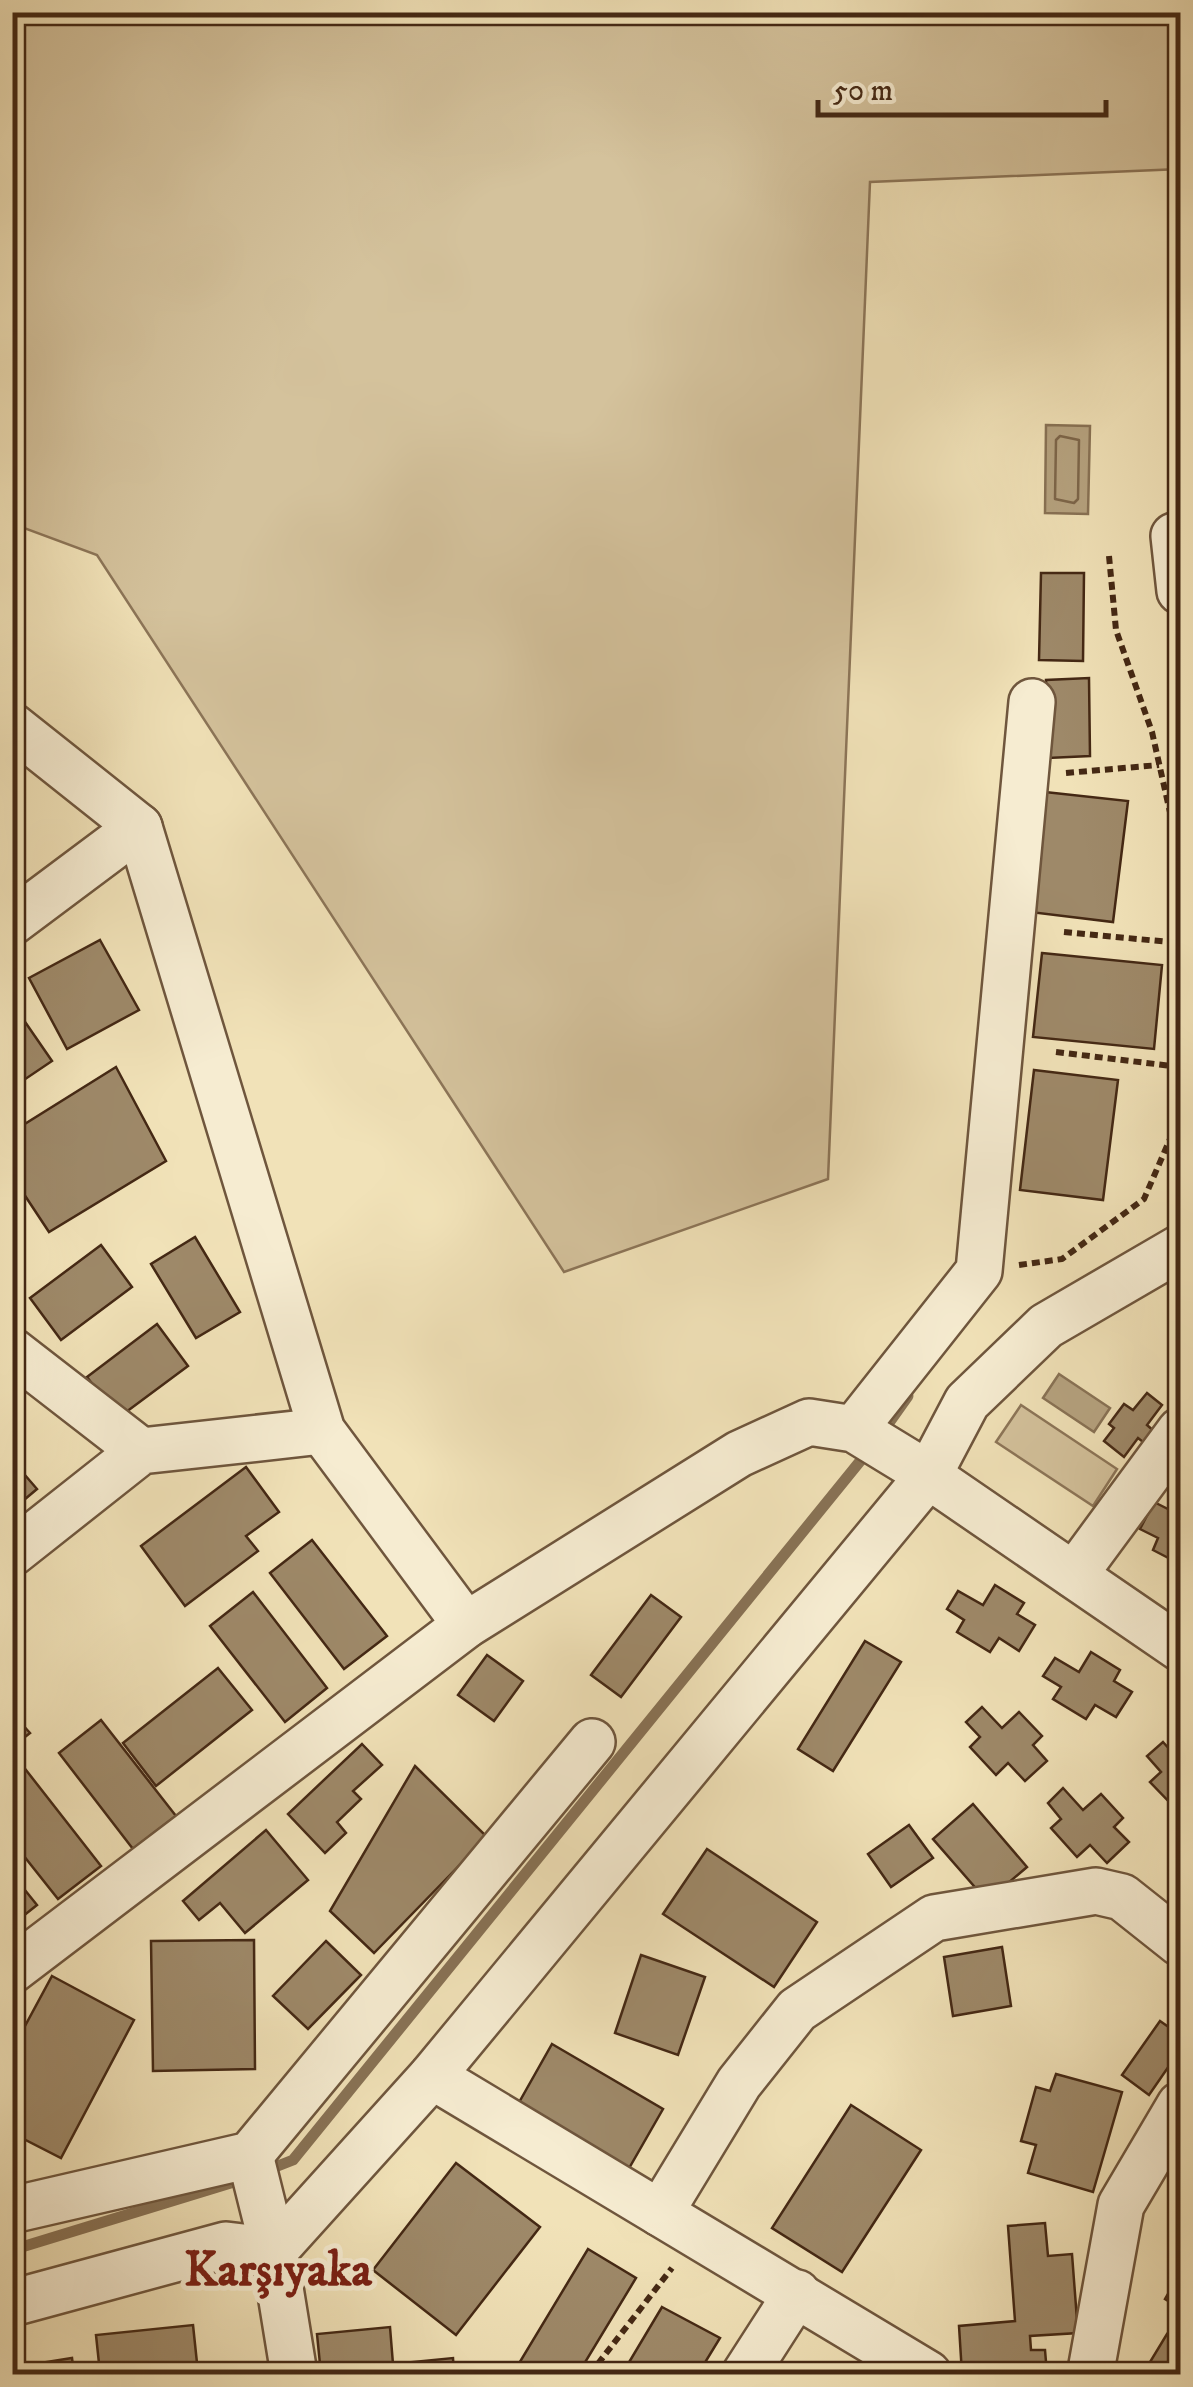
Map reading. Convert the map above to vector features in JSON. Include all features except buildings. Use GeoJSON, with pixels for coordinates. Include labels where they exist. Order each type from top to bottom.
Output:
{"type":"FeatureCollection","features":[{"type":"Feature","properties":{"kind":"street"},"geometry":{"type":"LineString","coordinates":[[1180,534],[1174,536],[1180,591]]}},
{"type":"Feature","properties":{"kind":"street"},"geometry":{"type":"LineString","coordinates":[[854,1430],[978,1270],[1032,702]]}},
{"type":"Feature","properties":{"kind":"street"},"geometry":{"type":"LineString","coordinates":[[12,726],[139,827],[322,1431],[466,1625]]}},
{"type":"Feature","properties":{"kind":"street"},"geometry":{"type":"LineString","coordinates":[[12,922],[139,827]]}},
{"type":"Feature","properties":{"kind":"street"},"geometry":{"type":"LineString","coordinates":[[274,2251],[432,2076],[921,1470],[968,1402],[1046,1326],[1180,1248]]}},
{"type":"Feature","properties":{"kind":"street"},"geometry":{"type":"LineString","coordinates":[[12,1351],[141,1451]]}},
{"type":"Feature","properties":{"kind":"street"},"geometry":{"type":"LineString","coordinates":[[12,1970],[466,1625],[739,1454],[809,1422],[854,1430],[921,1470],[1180,1648]]}},
{"type":"Feature","properties":{"kind":"street"},"geometry":{"type":"LineString","coordinates":[[1074,1576],[1180,1430]]}},
{"type":"Feature","properties":{"kind":"street"},"geometry":{"type":"LineString","coordinates":[[12,1553],[141,1451],[322,1431]]}},
{"type":"Feature","properties":{"kind":"street"},"geometry":{"type":"LineString","coordinates":[[12,2210],[250,2155],[592,1742]]}},
{"type":"Feature","properties":{"kind":"street"},"geometry":{"type":"LineString","coordinates":[[679,2224],[739,2082],[798,2010],[934,1918],[1096,1891],[1122,1897],[1180,1943]]}},
{"type":"Feature","properties":{"kind":"street"},"geometry":{"type":"LineString","coordinates":[[432,2076],[928,2374]]}},
{"type":"Feature","properties":{"kind":"street"},"geometry":{"type":"LineString","coordinates":[[1096,2374],[1092,2366],[1121,2206],[1180,2105]]}},
{"type":"Feature","properties":{"kind":"street"},"geometry":{"type":"LineString","coordinates":[[250,2155],[274,2251],[294,2374]]}},
{"type":"Feature","properties":{"kind":"street"},"geometry":{"type":"LineString","coordinates":[[12,2303],[226,2245],[274,2251]]}},
{"type":"Feature","properties":{"kind":"street"},"geometry":{"type":"LineString","coordinates":[[745,2374],[796,2294]]}},
{"type":"Feature","properties":{"kind":"path"},"geometry":{"type":"LineString","coordinates":[[1109,556],[1116,630],[1160,765],[1180,856]]}},
{"type":"Feature","properties":{"kind":"path"},"geometry":{"type":"LineString","coordinates":[[1025,777],[1160,765]]}},
{"type":"Feature","properties":{"kind":"path"},"geometry":{"type":"LineString","coordinates":[[1064,932],[1180,943]]}},
{"type":"Feature","properties":{"kind":"path"},"geometry":{"type":"LineString","coordinates":[[1056,1052],[1180,1067]]}},
{"type":"Feature","properties":{"kind":"path"},"geometry":{"type":"LineString","coordinates":[[978,1270],[1062,1259],[1144,1199],[1180,1116]]}},
{"type":"Feature","properties":{"kind":"path"},"geometry":{"type":"LineString","coordinates":[[590,2374],[679,2224]]}},
{"type":"Feature","properties":{"kind":"shaded area"},"geometry":{"type":"Polygon","coordinates":[[[12,13],[1180,13],[1180,169],[870,182],[828,1179],[564,1272],[97,555],[13,524],[12,13]]]}},
{"type":"Feature","properties":{"kind":"shaded area"},"geometry":{"type":"Polygon","coordinates":[[[1021,1405],[1117,1469],[1093,1506],[996,1442],[1021,1405]]]}},
{"type":"Feature","properties":{"kind":"water"},"geometry":{"type":"Polygon","coordinates":[[[1046,425],[1090,426],[1088,514],[1045,513],[1046,425]]]}},
{"type":"Feature","properties":{"kind":"water"},"geometry":{"type":"Polygon","coordinates":[[[1059,1374],[1110,1408],[1094,1432],[1043,1398],[1059,1374]]]}},
{"type":"Feature","properties":{"kind":"waterway"},"geometry":{"type":"LineString","coordinates":[[881,1434],[908,1396]]}},
{"type":"Feature","properties":{"kind":"waterway"},"geometry":{"type":"LineString","coordinates":[[265,2171],[293,2160],[870,1449]]}},
{"type":"Feature","properties":{"kind":"waterway"},"geometry":{"type":"LineString","coordinates":[[12,2250],[247,2178]]}},
{"type":"Feature","properties":{"kind":"district","name":"Karşıyaka"},"geometry":{"type":"Point","coordinates":[278,2271]}}]}
